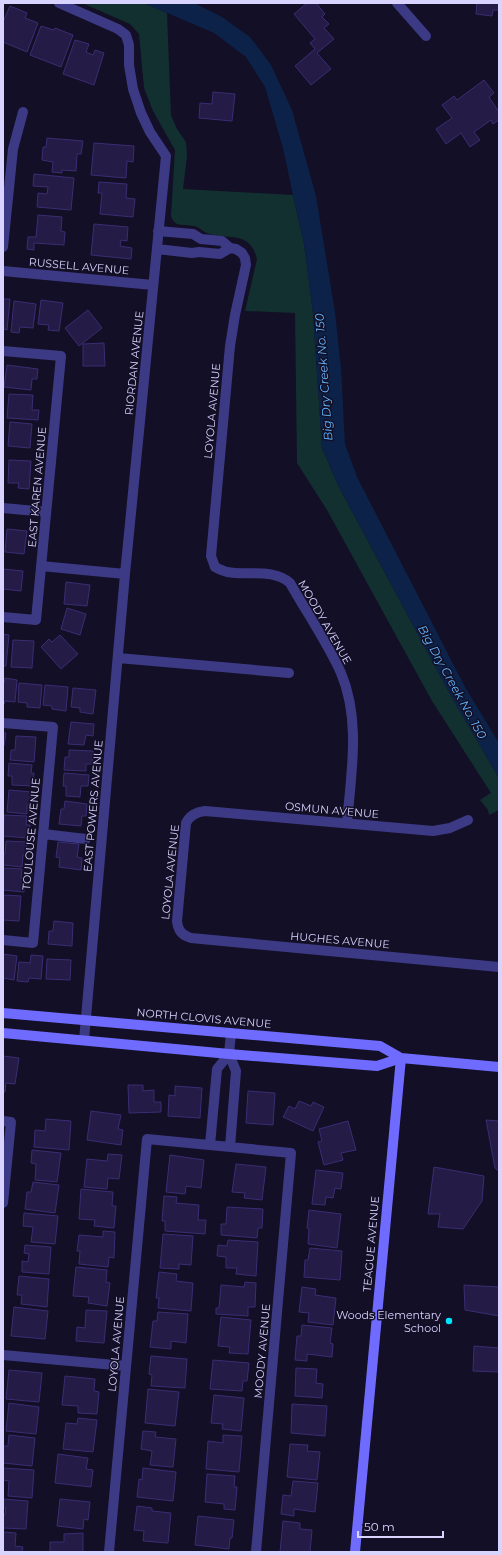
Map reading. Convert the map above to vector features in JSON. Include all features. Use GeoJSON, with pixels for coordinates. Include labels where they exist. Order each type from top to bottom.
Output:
{"type":"FeatureCollection","features":[{"type":"Feature","properties":{"kind":"main road","name":"NORTH CLOVIS AVENUE"},"geometry":{"type":"LineString","coordinates":[[3,1013],[380,1046],[401,1058]]}},
{"type":"Feature","properties":{"kind":"main road","name":"NORTH CLOVIS AVENUE"},"geometry":{"type":"LineString","coordinates":[[3,1033],[377,1066],[401,1058],[499,1067]]}},
{"type":"Feature","properties":{"kind":"main road","name":"TEAGUE AVENUE"},"geometry":{"type":"LineString","coordinates":[[355,1552],[401,1058]]}},
{"type":"Feature","properties":{"kind":"street","name":"RIORDAN AVENUE"},"geometry":{"type":"LineString","coordinates":[[59,3],[118,29],[126,35],[129,45],[129,65],[133,89],[141,113],[150,132],[166,156],[126,574]]}},
{"type":"Feature","properties":{"kind":"street"},"geometry":{"type":"LineString","coordinates":[[397,3],[426,36]]}},
{"type":"Feature","properties":{"kind":"street"},"geometry":{"type":"LineString","coordinates":[[3,247],[13,149],[23,112]]}},
{"type":"Feature","properties":{"kind":"street"},"geometry":{"type":"LineString","coordinates":[[157,249],[192,253],[200,252],[220,254],[230,248],[222,241],[201,239],[193,234],[158,231]]}},
{"type":"Feature","properties":{"kind":"street"},"geometry":{"type":"LineString","coordinates":[[200,252],[201,239]]}},
{"type":"Feature","properties":{"kind":"street","name":"LOYOLA AVENUE"},"geometry":{"type":"LineString","coordinates":[[230,248],[236,249],[242,253],[245,258],[246,265],[230,346],[211,556],[215,567],[226,572],[274,575],[283,577]]}},
{"type":"Feature","properties":{"kind":"street","name":"RUSSELL AVENUE"},"geometry":{"type":"LineString","coordinates":[[3,271],[153,285]]}},
{"type":"Feature","properties":{"kind":"street","name":"EAST KAREN AVENUE"},"geometry":{"type":"LineString","coordinates":[[3,351],[61,356],[36,620],[3,617]]}},
{"type":"Feature","properties":{"kind":"street"},"geometry":{"type":"LineString","coordinates":[[3,508],[46,512]]}},
{"type":"Feature","properties":{"kind":"street"},"geometry":{"type":"LineString","coordinates":[[41,566],[126,574]]}},
{"type":"Feature","properties":{"kind":"street","name":"EAST POWERS AVENUE"},"geometry":{"type":"LineString","coordinates":[[84,1040],[126,574]]}},
{"type":"Feature","properties":{"kind":"street","name":"MOODY AVENUE"},"geometry":{"type":"LineString","coordinates":[[283,577],[290,583],[334,660],[341,674],[346,690],[351,711],[354,750],[347,823]]}},
{"type":"Feature","properties":{"kind":"street"},"geometry":{"type":"LineString","coordinates":[[118,658],[289,673]]}},
{"type":"Feature","properties":{"kind":"street","name":"TOULOUSE AVENUE"},"geometry":{"type":"LineString","coordinates":[[3,723],[53,727],[33,943],[3,940]]}},
{"type":"Feature","properties":{"kind":"street","name":"OSMUN AVENUE"},"geometry":{"type":"LineString","coordinates":[[193,814],[205,811],[433,831],[450,828],[468,820]]}},
{"type":"Feature","properties":{"kind":"street","name":"LOYOLA AVENUE"},"geometry":{"type":"LineString","coordinates":[[180,933],[177,928],[177,921],[186,823],[193,814]]}},
{"type":"Feature","properties":{"kind":"street"},"geometry":{"type":"LineString","coordinates":[[43,834],[86,839]]}},
{"type":"Feature","properties":{"kind":"street","name":"HUGHES AVENUE"},"geometry":{"type":"LineString","coordinates":[[180,933],[191,938],[499,967]]}},
{"type":"Feature","properties":{"kind":"street"},"geometry":{"type":"LineString","coordinates":[[229,1054],[217,1069],[210,1145],[230,1147],[236,1071],[229,1054],[231,1033]]}},
{"type":"Feature","properties":{"kind":"street"},"geometry":{"type":"LineString","coordinates":[[3,1203],[7,1121]]}},
{"type":"Feature","properties":{"kind":"street","name":"LOYOLA AVENUE"},"geometry":{"type":"LineString","coordinates":[[109,1552],[147,1139],[210,1145]]}},
{"type":"Feature","properties":{"kind":"street","name":"MOODY AVENUE"},"geometry":{"type":"LineString","coordinates":[[230,1147],[291,1153],[256,1552]]}},
{"type":"Feature","properties":{"kind":"street"},"geometry":{"type":"LineString","coordinates":[[3,1355],[126,1366]]}},
{"type":"Feature","properties":{"kind":"green space"},"geometry":{"type":"Polygon","coordinates":[[[82,3],[144,3],[167,13],[171,115],[177,129],[186,142],[187,156],[183,189],[293,195],[304,244],[313,313],[322,448],[339,487],[451,696],[499,778],[499,810],[489,815],[488,810],[480,800],[491,793],[432,701],[327,510],[297,463],[295,313],[245,311],[257,259],[250,244],[239,238],[218,236],[190,225],[180,225],[173,220],[171,216],[175,150],[153,111],[144,88],[139,34],[130,24],[82,3]]]}},
{"type":"Feature","properties":{"kind":"water","name":"Big Dry Creek No. 150"},"geometry":{"type":"Polygon","coordinates":[[[144,3],[194,3],[222,17],[250,37],[271,65],[292,110],[316,196],[335,312],[341,368],[345,444],[357,477],[465,687],[499,743],[499,778],[451,696],[339,487],[322,448],[313,313],[304,244],[283,148],[265,87],[246,57],[214,33],[144,3]]]}},
{"type":"Feature","properties":{"kind":"building"},"geometry":{"type":"Polygon","coordinates":[[[307,3],[316,3],[325,14],[322,17],[329,24],[324,28],[334,39],[317,53],[331,69],[311,85],[295,66],[315,49],[310,43],[315,39],[294,14],[307,3]]]}},
{"type":"Feature","properties":{"kind":"building"},"geometry":{"type":"Polygon","coordinates":[[[477,3],[499,3],[499,10],[493,10],[492,16],[476,14],[477,3]]]}},
{"type":"Feature","properties":{"kind":"building"},"geometry":{"type":"Polygon","coordinates":[[[10,6],[27,13],[25,18],[38,23],[27,52],[3,42],[3,22],[10,6]]]}},
{"type":"Feature","properties":{"kind":"building"},"geometry":{"type":"Polygon","coordinates":[[[41,26],[54,30],[55,28],[73,35],[61,67],[30,55],[41,26]]]}},
{"type":"Feature","properties":{"kind":"building"},"geometry":{"type":"Polygon","coordinates":[[[75,40],[89,44],[86,52],[93,55],[95,50],[104,53],[94,85],[63,74],[75,40]]]}},
{"type":"Feature","properties":{"kind":"building"},"geometry":{"type":"Polygon","coordinates":[[[484,80],[494,93],[489,97],[499,112],[499,120],[493,124],[491,120],[474,132],[480,140],[470,147],[461,133],[446,144],[436,129],[452,118],[442,105],[454,96],[457,100],[484,80]]]}},
{"type":"Feature","properties":{"kind":"building"},"geometry":{"type":"Polygon","coordinates":[[[213,92],[235,94],[232,121],[199,118],[200,103],[212,104],[213,92]]]}},
{"type":"Feature","properties":{"kind":"building"},"geometry":{"type":"Polygon","coordinates":[[[47,138],[83,141],[81,154],[77,154],[76,171],[62,170],[62,173],[52,172],[53,162],[42,160],[43,147],[46,147],[47,138]]]}},
{"type":"Feature","properties":{"kind":"building"},"geometry":{"type":"Polygon","coordinates":[[[94,143],[134,146],[133,162],[127,161],[126,178],[91,175],[94,143]]]}},
{"type":"Feature","properties":{"kind":"building"},"geometry":{"type":"Polygon","coordinates":[[[34,174],[74,178],[71,210],[37,207],[38,193],[47,194],[48,187],[33,186],[34,174]]]}},
{"type":"Feature","properties":{"kind":"building"},"geometry":{"type":"Polygon","coordinates":[[[99,182],[127,184],[126,198],[135,199],[133,217],[100,214],[102,193],[98,193],[99,182]]]}},
{"type":"Feature","properties":{"kind":"building"},"geometry":{"type":"Polygon","coordinates":[[[38,215],[62,217],[61,231],[65,232],[64,245],[34,243],[34,250],[27,249],[28,237],[36,237],[38,215]]]}},
{"type":"Feature","properties":{"kind":"building"},"geometry":{"type":"Polygon","coordinates":[[[94,224],[128,227],[127,241],[121,240],[120,246],[132,248],[131,259],[91,255],[94,224]]]}},
{"type":"Feature","properties":{"kind":"building"},"geometry":{"type":"Polygon","coordinates":[[[3,299],[10,299],[7,330],[3,329],[3,299]]]}},
{"type":"Feature","properties":{"kind":"building"},"geometry":{"type":"Polygon","coordinates":[[[41,300],[63,303],[59,331],[48,330],[49,325],[38,324],[41,300]]]}},
{"type":"Feature","properties":{"kind":"building"},"geometry":{"type":"Polygon","coordinates":[[[14,301],[36,304],[33,328],[20,327],[19,333],[11,332],[14,301]]]}},
{"type":"Feature","properties":{"kind":"building"},"geometry":{"type":"Polygon","coordinates":[[[88,310],[102,328],[79,346],[65,328],[88,310]]]}},
{"type":"Feature","properties":{"kind":"building"},"geometry":{"type":"Polygon","coordinates":[[[104,343],[105,366],[83,366],[83,344],[104,343]]]}},
{"type":"Feature","properties":{"kind":"building"},"geometry":{"type":"Polygon","coordinates":[[[7,365],[38,369],[37,379],[32,379],[31,390],[4,387],[7,365]]]}},
{"type":"Feature","properties":{"kind":"building"},"geometry":{"type":"Polygon","coordinates":[[[9,394],[33,395],[32,410],[39,410],[38,420],[7,418],[9,394]]]}},
{"type":"Feature","properties":{"kind":"building"},"geometry":{"type":"Polygon","coordinates":[[[10,422],[32,424],[30,448],[8,446],[10,422]]]}},
{"type":"Feature","properties":{"kind":"building"},"geometry":{"type":"Polygon","coordinates":[[[9,460],[31,461],[29,489],[18,488],[19,483],[8,483],[9,460]]]}},
{"type":"Feature","properties":{"kind":"building"},"geometry":{"type":"Polygon","coordinates":[[[7,529],[27,531],[24,554],[5,552],[7,529]]]}},
{"type":"Feature","properties":{"kind":"building"},"geometry":{"type":"Polygon","coordinates":[[[3,569],[23,571],[21,591],[3,589],[3,569]]]}},
{"type":"Feature","properties":{"kind":"building"},"geometry":{"type":"Polygon","coordinates":[[[66,582],[90,585],[87,606],[64,604],[66,582]]]}},
{"type":"Feature","properties":{"kind":"building"},"geometry":{"type":"Polygon","coordinates":[[[67,608],[86,614],[80,635],[61,629],[67,608]]]}},
{"type":"Feature","properties":{"kind":"building"},"geometry":{"type":"Polygon","coordinates":[[[3,634],[9,635],[6,666],[3,666],[3,634]]]}},
{"type":"Feature","properties":{"kind":"building"},"geometry":{"type":"Polygon","coordinates":[[[60,635],[78,654],[61,669],[41,647],[49,639],[52,642],[60,635]]]}},
{"type":"Feature","properties":{"kind":"building"},"geometry":{"type":"Polygon","coordinates":[[[13,640],[34,641],[32,668],[11,667],[13,640]]]}},
{"type":"Feature","properties":{"kind":"building"},"geometry":{"type":"Polygon","coordinates":[[[5,678],[17,680],[15,702],[5,701],[3,704],[3,683],[5,678]]]}},
{"type":"Feature","properties":{"kind":"building"},"geometry":{"type":"Polygon","coordinates":[[[19,683],[42,685],[40,708],[27,707],[27,703],[18,702],[19,683]]]}},
{"type":"Feature","properties":{"kind":"building"},"geometry":{"type":"Polygon","coordinates":[[[45,685],[68,687],[66,711],[52,709],[52,706],[43,705],[45,685]]]}},
{"type":"Feature","properties":{"kind":"building"},"geometry":{"type":"Polygon","coordinates":[[[73,688],[96,690],[93,714],[80,712],[80,708],[71,707],[73,688]]]}},
{"type":"Feature","properties":{"kind":"building"},"geometry":{"type":"Polygon","coordinates":[[[71,722],[94,724],[93,736],[86,735],[84,745],[68,744],[71,722]]]}},
{"type":"Feature","properties":{"kind":"building"},"geometry":{"type":"Polygon","coordinates":[[[3,733],[6,733],[4,746],[3,746],[3,733]]]}},
{"type":"Feature","properties":{"kind":"building"},"geometry":{"type":"Polygon","coordinates":[[[16,736],[36,737],[34,762],[10,760],[11,750],[15,750],[16,736]]]}},
{"type":"Feature","properties":{"kind":"building"},"geometry":{"type":"Polygon","coordinates":[[[69,750],[93,751],[92,764],[86,764],[86,771],[64,770],[65,757],[69,757],[69,750]]]}},
{"type":"Feature","properties":{"kind":"building"},"geometry":{"type":"Polygon","coordinates":[[[9,763],[32,765],[31,773],[34,773],[33,786],[12,785],[12,776],[8,776],[9,763]]]}},
{"type":"Feature","properties":{"kind":"building"},"geometry":{"type":"Polygon","coordinates":[[[64,773],[89,775],[88,786],[81,786],[80,797],[66,796],[66,786],[63,786],[64,773]]]}},
{"type":"Feature","properties":{"kind":"building"},"geometry":{"type":"Polygon","coordinates":[[[9,790],[32,792],[31,805],[27,805],[27,814],[7,812],[9,790]]]}},
{"type":"Feature","properties":{"kind":"building"},"geometry":{"type":"Polygon","coordinates":[[[65,801],[87,804],[86,816],[82,816],[81,826],[59,824],[61,809],[64,809],[65,801]]]}},
{"type":"Feature","properties":{"kind":"building"},"geometry":{"type":"Polygon","coordinates":[[[4,815],[27,816],[26,825],[30,825],[29,838],[3,836],[4,815]]]}},
{"type":"Feature","properties":{"kind":"building"},"geometry":{"type":"Polygon","coordinates":[[[6,841],[27,842],[26,855],[23,855],[22,867],[3,865],[3,854],[5,854],[6,841]]]}},
{"type":"Feature","properties":{"kind":"building"},"geometry":{"type":"Polygon","coordinates":[[[58,842],[79,844],[77,857],[82,858],[81,870],[59,867],[60,858],[56,857],[58,842]]]}},
{"type":"Feature","properties":{"kind":"building"},"geometry":{"type":"Polygon","coordinates":[[[3,868],[22,869],[21,878],[25,878],[24,892],[3,890],[3,868]]]}},
{"type":"Feature","properties":{"kind":"building"},"geometry":{"type":"Polygon","coordinates":[[[3,895],[21,896],[19,921],[3,920],[3,895]]]}},
{"type":"Feature","properties":{"kind":"building"},"geometry":{"type":"Polygon","coordinates":[[[54,921],[73,923],[72,946],[48,944],[49,931],[53,931],[54,921]]]}},
{"type":"Feature","properties":{"kind":"building"},"geometry":{"type":"Polygon","coordinates":[[[3,954],[17,956],[14,980],[3,978],[3,954]]]}},
{"type":"Feature","properties":{"kind":"building"},"geometry":{"type":"Polygon","coordinates":[[[31,955],[43,956],[41,979],[29,978],[28,982],[17,981],[19,962],[30,963],[31,955]]]}},
{"type":"Feature","properties":{"kind":"building"},"geometry":{"type":"Polygon","coordinates":[[[47,959],[71,960],[70,980],[46,979],[47,959]]]}},
{"type":"Feature","properties":{"kind":"building"},"geometry":{"type":"Polygon","coordinates":[[[3,1056],[19,1058],[15,1084],[6,1083],[5,1092],[3,1092],[3,1056]]]}},
{"type":"Feature","properties":{"kind":"building"},"geometry":{"type":"Polygon","coordinates":[[[128,1085],[143,1085],[143,1091],[154,1090],[154,1102],[161,1102],[161,1112],[129,1113],[128,1085]]]}},
{"type":"Feature","properties":{"kind":"building"},"geometry":{"type":"Polygon","coordinates":[[[175,1086],[202,1088],[200,1118],[168,1116],[169,1095],[175,1096],[175,1086]]]}},
{"type":"Feature","properties":{"kind":"building"},"geometry":{"type":"Polygon","coordinates":[[[248,1091],[275,1093],[273,1125],[246,1123],[248,1091]]]}},
{"type":"Feature","properties":{"kind":"building"},"geometry":{"type":"Polygon","coordinates":[[[299,1101],[311,1106],[313,1102],[324,1107],[313,1131],[283,1117],[289,1106],[295,1109],[299,1101]]]}},
{"type":"Feature","properties":{"kind":"building"},"geometry":{"type":"Polygon","coordinates":[[[91,1111],[121,1115],[118,1129],[123,1130],[121,1145],[87,1140],[91,1111]]]}},
{"type":"Feature","properties":{"kind":"building"},"geometry":{"type":"Polygon","coordinates":[[[46,1119],[71,1121],[69,1150],[34,1147],[35,1130],[45,1131],[46,1119]]]}},
{"type":"Feature","properties":{"kind":"building"},"geometry":{"type":"Polygon","coordinates":[[[486,1120],[499,1121],[499,1171],[495,1168],[486,1120]]]}},
{"type":"Feature","properties":{"kind":"building"},"geometry":{"type":"Polygon","coordinates":[[[348,1121],[356,1150],[341,1153],[343,1160],[324,1165],[318,1142],[322,1141],[319,1129],[348,1121]]]}},
{"type":"Feature","properties":{"kind":"building"},"geometry":{"type":"Polygon","coordinates":[[[32,1150],[61,1153],[57,1182],[35,1180],[36,1164],[31,1163],[32,1150]]]}},
{"type":"Feature","properties":{"kind":"building"},"geometry":{"type":"Polygon","coordinates":[[[108,1154],[122,1155],[119,1179],[108,1178],[107,1189],[84,1187],[87,1159],[107,1161],[108,1154]]]}},
{"type":"Feature","properties":{"kind":"building"},"geometry":{"type":"Polygon","coordinates":[[[170,1155],[204,1160],[201,1188],[186,1186],[185,1194],[166,1192],[170,1155]]]}},
{"type":"Feature","properties":{"kind":"building"},"geometry":{"type":"Polygon","coordinates":[[[236,1164],[266,1167],[262,1200],[244,1198],[245,1193],[232,1192],[236,1164]]]}},
{"type":"Feature","properties":{"kind":"building"},"geometry":{"type":"Polygon","coordinates":[[[434,1167],[484,1176],[482,1201],[463,1229],[438,1227],[440,1214],[428,1214],[434,1167]]]}},
{"type":"Feature","properties":{"kind":"building"},"geometry":{"type":"Polygon","coordinates":[[[316,1170],[343,1173],[341,1189],[335,1188],[333,1198],[326,1197],[325,1205],[312,1204],[316,1170]]]}},
{"type":"Feature","properties":{"kind":"building"},"geometry":{"type":"Polygon","coordinates":[[[33,1182],[59,1185],[55,1213],[25,1209],[27,1192],[31,1192],[33,1182]]]}},
{"type":"Feature","properties":{"kind":"building"},"geometry":{"type":"Polygon","coordinates":[[[81,1189],[113,1192],[112,1206],[116,1206],[114,1228],[94,1226],[95,1220],[79,1219],[81,1189]]]}},
{"type":"Feature","properties":{"kind":"building"},"geometry":{"type":"Polygon","coordinates":[[[164,1196],[177,1197],[176,1203],[199,1205],[198,1220],[206,1220],[205,1234],[165,1231],[165,1221],[162,1221],[164,1196]]]}},
{"type":"Feature","properties":{"kind":"building"},"geometry":{"type":"Polygon","coordinates":[[[227,1207],[263,1209],[262,1228],[258,1228],[257,1238],[221,1235],[221,1224],[226,1224],[227,1207]]]}},
{"type":"Feature","properties":{"kind":"building"},"geometry":{"type":"Polygon","coordinates":[[[309,1210],[341,1214],[337,1248],[308,1244],[309,1229],[307,1228],[309,1210]]]}},
{"type":"Feature","properties":{"kind":"building"},"geometry":{"type":"Polygon","coordinates":[[[24,1213],[58,1216],[55,1244],[31,1242],[33,1227],[23,1226],[24,1213]]]}},
{"type":"Feature","properties":{"kind":"building"},"geometry":{"type":"Polygon","coordinates":[[[103,1231],[115,1232],[114,1258],[109,1257],[108,1267],[79,1264],[80,1251],[77,1251],[79,1235],[103,1237],[103,1231]]]}},
{"type":"Feature","properties":{"kind":"building"},"geometry":{"type":"Polygon","coordinates":[[[163,1234],[193,1236],[191,1265],[179,1264],[179,1269],[160,1268],[163,1234]]]}},
{"type":"Feature","properties":{"kind":"building"},"geometry":{"type":"Polygon","coordinates":[[[228,1240],[258,1242],[256,1276],[236,1274],[237,1268],[226,1268],[226,1257],[217,1256],[218,1245],[227,1246],[228,1240]]]}},
{"type":"Feature","properties":{"kind":"building"},"geometry":{"type":"Polygon","coordinates":[[[25,1245],[51,1247],[49,1274],[22,1272],[22,1261],[28,1262],[29,1254],[24,1253],[25,1245]]]}},
{"type":"Feature","properties":{"kind":"building"},"geometry":{"type":"Polygon","coordinates":[[[310,1248],[342,1251],[340,1280],[304,1277],[305,1260],[308,1260],[310,1248]]]}},
{"type":"Feature","properties":{"kind":"building"},"geometry":{"type":"Polygon","coordinates":[[[76,1267],[107,1270],[106,1282],[110,1283],[107,1306],[88,1303],[89,1297],[73,1296],[76,1267]]]}},
{"type":"Feature","properties":{"kind":"building"},"geometry":{"type":"Polygon","coordinates":[[[159,1272],[177,1274],[176,1281],[193,1283],[191,1311],[158,1308],[159,1298],[156,1298],[159,1272]]]}},
{"type":"Feature","properties":{"kind":"building"},"geometry":{"type":"Polygon","coordinates":[[[19,1276],[49,1279],[47,1307],[21,1304],[22,1295],[17,1295],[19,1276]]]}},
{"type":"Feature","properties":{"kind":"building"},"geometry":{"type":"Polygon","coordinates":[[[245,1282],[256,1283],[255,1307],[248,1307],[248,1316],[216,1314],[216,1308],[219,1308],[221,1285],[244,1287],[245,1282]]]}},
{"type":"Feature","properties":{"kind":"building"},"geometry":{"type":"Polygon","coordinates":[[[464,1285],[499,1287],[499,1316],[465,1310],[464,1285]]]}},
{"type":"Feature","properties":{"kind":"building"},"geometry":{"type":"Polygon","coordinates":[[[302,1287],[316,1289],[315,1295],[336,1298],[333,1325],[308,1322],[309,1313],[299,1312],[302,1287]]]}},
{"type":"Feature","properties":{"kind":"building"},"geometry":{"type":"Polygon","coordinates":[[[14,1307],[48,1311],[45,1339],[11,1336],[14,1307]]]}},
{"type":"Feature","properties":{"kind":"building"},"geometry":{"type":"Polygon","coordinates":[[[86,1310],[107,1311],[104,1343],[76,1341],[77,1327],[85,1328],[86,1310]]]}},
{"type":"Feature","properties":{"kind":"building"},"geometry":{"type":"Polygon","coordinates":[[[158,1312],[188,1314],[186,1343],[171,1341],[171,1349],[150,1347],[153,1321],[157,1321],[158,1312]]]}},
{"type":"Feature","properties":{"kind":"building"},"geometry":{"type":"Polygon","coordinates":[[[221,1317],[251,1320],[248,1354],[229,1353],[230,1347],[218,1346],[221,1317]]]}},
{"type":"Feature","properties":{"kind":"building"},"geometry":{"type":"Polygon","coordinates":[[[302,1325],[332,1328],[330,1343],[333,1344],[332,1357],[307,1354],[307,1361],[295,1360],[297,1336],[301,1336],[302,1325]]]}},
{"type":"Feature","properties":{"kind":"building"},"geometry":{"type":"Polygon","coordinates":[[[474,1346],[499,1348],[499,1372],[473,1371],[474,1346]]]}},
{"type":"Feature","properties":{"kind":"building"},"geometry":{"type":"Polygon","coordinates":[[[151,1356],[187,1359],[185,1388],[151,1386],[152,1375],[149,1374],[151,1356]]]}},
{"type":"Feature","properties":{"kind":"building"},"geometry":{"type":"Polygon","coordinates":[[[213,1360],[249,1363],[247,1381],[243,1381],[242,1391],[210,1389],[213,1360]]]}},
{"type":"Feature","properties":{"kind":"building"},"geometry":{"type":"Polygon","coordinates":[[[296,1368],[317,1369],[316,1383],[323,1384],[322,1398],[295,1396],[296,1368]]]}},
{"type":"Feature","properties":{"kind":"building"},"geometry":{"type":"Polygon","coordinates":[[[9,1370],[42,1373],[39,1402],[6,1399],[9,1370]]]}},
{"type":"Feature","properties":{"kind":"building"},"geometry":{"type":"Polygon","coordinates":[[[65,1376],[95,1379],[94,1391],[99,1392],[97,1414],[78,1413],[78,1406],[62,1405],[65,1376]]]}},
{"type":"Feature","properties":{"kind":"building"},"geometry":{"type":"Polygon","coordinates":[[[148,1389],[179,1392],[175,1426],[145,1423],[148,1389]]]}},
{"type":"Feature","properties":{"kind":"building"},"geometry":{"type":"Polygon","coordinates":[[[214,1395],[244,1398],[241,1431],[222,1429],[223,1424],[211,1423],[214,1395]]]}},
{"type":"Feature","properties":{"kind":"building"},"geometry":{"type":"Polygon","coordinates":[[[9,1403],[39,1407],[36,1434],[6,1431],[9,1403]]]}},
{"type":"Feature","properties":{"kind":"building"},"geometry":{"type":"Polygon","coordinates":[[[292,1404],[327,1406],[325,1436],[291,1433],[292,1404]]]}},
{"type":"Feature","properties":{"kind":"building"},"geometry":{"type":"Polygon","coordinates":[[[78,1418],[97,1420],[93,1452],[63,1449],[66,1423],[77,1424],[78,1418]]]}},
{"type":"Feature","properties":{"kind":"building"},"geometry":{"type":"Polygon","coordinates":[[[143,1431],[156,1432],[155,1437],[176,1439],[173,1467],[150,1465],[152,1451],[141,1449],[143,1431]]]}},
{"type":"Feature","properties":{"kind":"building"},"geometry":{"type":"Polygon","coordinates":[[[9,1435],[35,1438],[32,1466],[3,1463],[3,1446],[8,1446],[9,1435]]]}},
{"type":"Feature","properties":{"kind":"building"},"geometry":{"type":"Polygon","coordinates":[[[223,1435],[242,1436],[239,1472],[206,1469],[208,1441],[223,1443],[223,1435]]]}},
{"type":"Feature","properties":{"kind":"building"},"geometry":{"type":"Polygon","coordinates":[[[290,1444],[308,1445],[307,1451],[320,1452],[317,1480],[287,1477],[290,1444]]]}},
{"type":"Feature","properties":{"kind":"building"},"geometry":{"type":"Polygon","coordinates":[[[58,1454],[88,1458],[86,1469],[93,1470],[91,1487],[55,1483],[58,1454]]]}},
{"type":"Feature","properties":{"kind":"building"},"geometry":{"type":"Polygon","coordinates":[[[3,1468],[34,1470],[32,1498],[8,1496],[9,1481],[3,1480],[3,1468]]]}},
{"type":"Feature","properties":{"kind":"building"},"geometry":{"type":"Polygon","coordinates":[[[143,1468],[176,1472],[173,1501],[137,1497],[139,1479],[142,1480],[143,1468]]]}},
{"type":"Feature","properties":{"kind":"building"},"geometry":{"type":"Polygon","coordinates":[[[207,1474],[235,1476],[234,1487],[237,1487],[235,1510],[224,1509],[224,1504],[205,1502],[207,1474]]]}},
{"type":"Feature","properties":{"kind":"building"},"geometry":{"type":"Polygon","coordinates":[[[293,1481],[318,1483],[315,1512],[294,1509],[294,1516],[281,1514],[283,1495],[291,1496],[293,1481]]]}},
{"type":"Feature","properties":{"kind":"building"},"geometry":{"type":"Polygon","coordinates":[[[3,1499],[28,1501],[26,1529],[3,1528],[3,1515],[5,1515],[6,1508],[3,1508],[3,1499]]]}},
{"type":"Feature","properties":{"kind":"building"},"geometry":{"type":"Polygon","coordinates":[[[60,1499],[90,1502],[88,1520],[84,1519],[83,1529],[57,1526],[60,1499]]]}},
{"type":"Feature","properties":{"kind":"building"},"geometry":{"type":"Polygon","coordinates":[[[137,1506],[152,1508],[152,1511],[171,1513],[168,1543],[143,1541],[144,1531],[134,1530],[137,1506]]]}},
{"type":"Feature","properties":{"kind":"building"},"geometry":{"type":"Polygon","coordinates":[[[198,1516],[234,1520],[229,1549],[195,1545],[198,1516]]]}},
{"type":"Feature","properties":{"kind":"building"},"geometry":{"type":"Polygon","coordinates":[[[283,1521],[300,1523],[300,1529],[312,1530],[310,1552],[280,1552],[283,1521]]]}},
{"type":"Feature","properties":{"kind":"building"},"geometry":{"type":"Polygon","coordinates":[[[3,1532],[16,1533],[15,1546],[23,1547],[22,1552],[3,1552],[3,1532]]]}},
{"type":"Feature","properties":{"kind":"building"},"geometry":{"type":"Polygon","coordinates":[[[83,1533],[83,1552],[50,1552],[50,1542],[64,1542],[64,1534],[83,1533]]]}},
{"type":"Feature","properties":{"kind":"place","name":"Woods Elementary School"},"geometry":{"type":"Point","coordinates":[449,1321]}}]}
